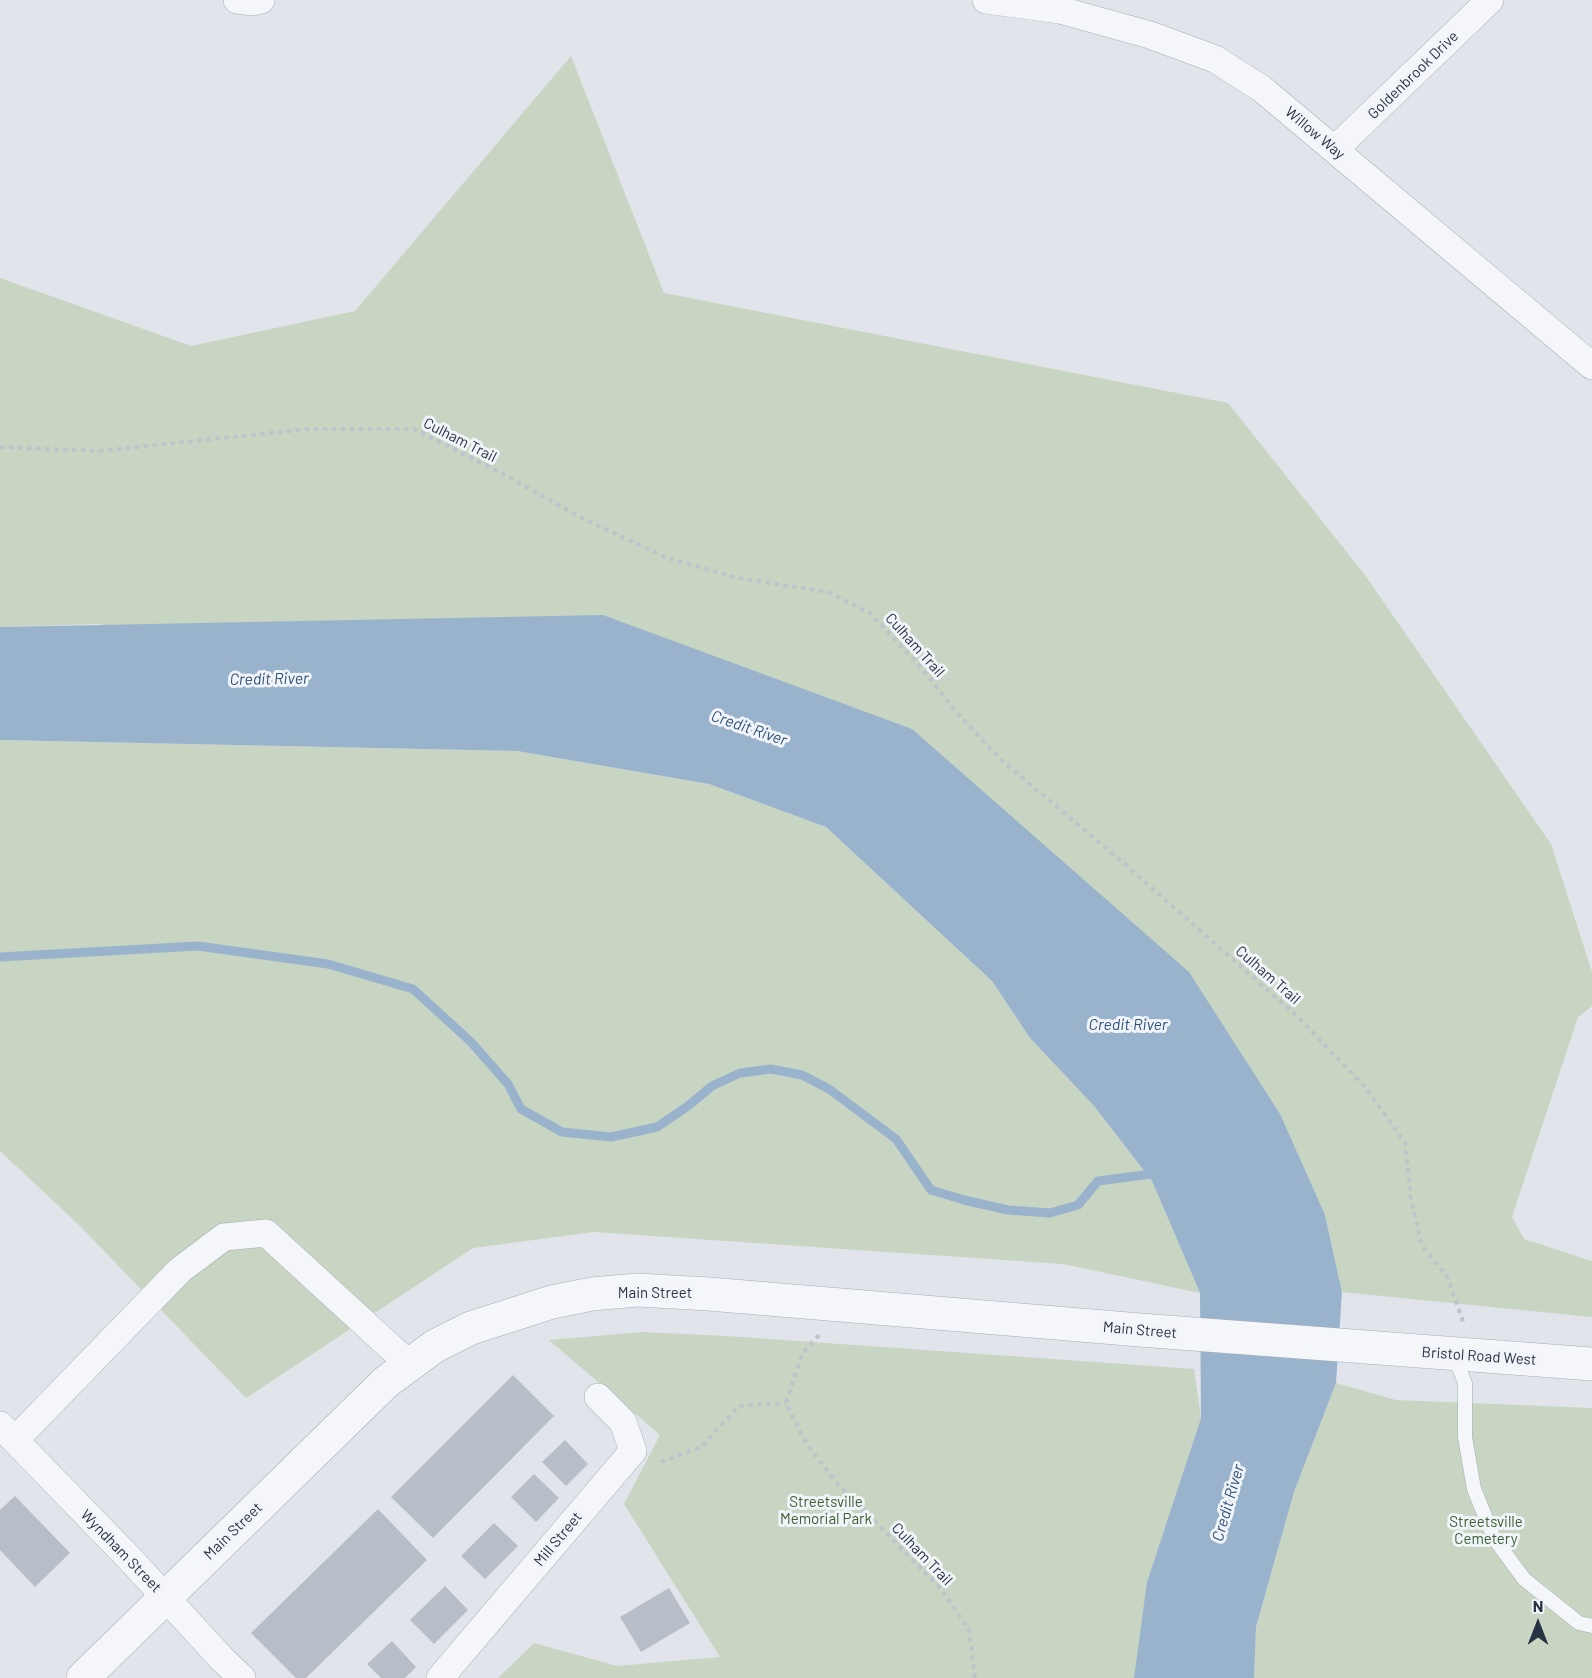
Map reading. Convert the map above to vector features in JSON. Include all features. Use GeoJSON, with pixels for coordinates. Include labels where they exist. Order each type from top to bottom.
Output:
{"type":"FeatureCollection","features":[{"type":"Feature","properties":{"kind":"street"},"geometry":{"type":"LineString","coordinates":[[237,0],[253,2],[261,0]]}},
{"type":"Feature","properties":{"kind":"street","name":"Willow Way"},"geometry":{"type":"LineString","coordinates":[[986,0],[1062,5],[1215,59],[1262,89],[1592,366]]}},
{"type":"Feature","properties":{"kind":"street","name":"Goldenbrook Drive"},"geometry":{"type":"LineString","coordinates":[[1335,149],[1490,0]]}},
{"type":"Feature","properties":{"kind":"street"},"geometry":{"type":"LineString","coordinates":[[7,1433],[180,1270],[224,1237],[266,1233],[410,1365]]}},
{"type":"Feature","properties":{"kind":"street","name":"Main Street"},"geometry":{"type":"LineString","coordinates":[[83,1678],[386,1382],[435,1346],[471,1328],[534,1307],[592,1294],[637,1290],[824,1302],[1366,1347]]}},
{"type":"Feature","properties":{"kind":"street","name":"Bristol Road West"},"geometry":{"type":"LineString","coordinates":[[1366,1347],[1592,1364]]}},
{"type":"Feature","properties":{"kind":"street"},"geometry":{"type":"LineString","coordinates":[[598,1397],[623,1422],[633,1451]]}},
{"type":"Feature","properties":{"kind":"street","name":"Wyndham Street"},"geometry":{"type":"LineString","coordinates":[[7,1433],[242,1678]]}},
{"type":"Feature","properties":{"kind":"street","name":"Mill Street"},"geometry":{"type":"LineString","coordinates":[[440,1678],[633,1451]]}},
{"type":"Feature","properties":{"kind":"lane"},"geometry":{"type":"LineString","coordinates":[[1454,1355],[1465,1383],[1465,1437],[1474,1489],[1494,1538],[1524,1579],[1585,1624]]}},
{"type":"Feature","properties":{"kind":"path","name":"Culham Trail"},"geometry":{"type":"LineString","coordinates":[[0,447],[99,451],[308,429],[414,429],[501,473],[582,518],[667,558],[738,578],[828,592],[871,614],[918,664],[958,714],[1001,760],[1119,859],[1299,1018],[1365,1087],[1406,1143],[1411,1199],[1422,1246],[1447,1276],[1463,1318],[1464,1326],[1454,1355]]}},
{"type":"Feature","properties":{"kind":"path"},"geometry":{"type":"LineString","coordinates":[[633,1451],[650,1467],[701,1447],[739,1406],[786,1403],[802,1354],[821,1333],[824,1302]]}},
{"type":"Feature","properties":{"kind":"path","name":"Culham Trail"},"geometry":{"type":"LineString","coordinates":[[786,1403],[806,1443],[835,1481],[941,1589],[952,1605],[969,1630],[975,1678]]}},
{"type":"Feature","properties":{"kind":"green space"},"geometry":{"type":"Polygon","coordinates":[[[571,56],[664,293],[1228,403],[1365,575],[1551,844],[1592,972],[1592,1006],[1578,1017],[1512,1217],[1524,1239],[1592,1261],[1592,1317],[1342,1292],[1325,1215],[912,729],[98,624],[0,627],[0,278],[191,346],[355,311],[571,56]]]}},
{"type":"Feature","properties":{"kind":"green space"},"geometry":{"type":"Polygon","coordinates":[[[0,740],[517,751],[709,784],[826,827],[992,981],[1030,1038],[1094,1106],[1152,1181],[1200,1293],[1063,1264],[594,1232],[473,1248],[246,1398],[79,1225],[0,1151],[0,740]]]}},
{"type":"Feature","properties":{"kind":"green space","name":"Streetsville Memorial Park"},"geometry":{"type":"Polygon","coordinates":[[[642,1332],[1194,1369],[1201,1418],[1147,1582],[1170,1678],[498,1678],[534,1643],[617,1666],[720,1657],[624,1504],[660,1435],[549,1340],[642,1332]]]}},
{"type":"Feature","properties":{"kind":"green space","name":"Streetsville Cemetery"},"geometry":{"type":"Polygon","coordinates":[[[1336,1383],[1396,1400],[1592,1408],[1592,1678],[1254,1678],[1256,1627],[1294,1492],[1336,1383]]]}},
{"type":"Feature","properties":{"kind":"water","name":"Credit River"},"geometry":{"type":"Polygon","coordinates":[[[603,615],[912,729],[1189,972],[1280,1114],[1325,1215],[1342,1292],[1336,1383],[1294,1492],[1256,1627],[1254,1678],[1134,1678],[1147,1582],[1201,1418],[1200,1293],[1152,1181],[1094,1106],[1030,1038],[992,981],[826,827],[709,784],[517,751],[0,740],[0,627],[603,615]]]}},
{"type":"Feature","properties":{"kind":"building"},"geometry":{"type":"Polygon","coordinates":[[[513,1375],[554,1416],[433,1538],[391,1497],[513,1375]]]}},
{"type":"Feature","properties":{"kind":"building"},"geometry":{"type":"Polygon","coordinates":[[[565,1440],[588,1464],[566,1486],[542,1462],[565,1440]]]}},
{"type":"Feature","properties":{"kind":"building"},"geometry":{"type":"Polygon","coordinates":[[[534,1474],[559,1498],[536,1522],[511,1497],[534,1474]]]}},
{"type":"Feature","properties":{"kind":"building"},"geometry":{"type":"Polygon","coordinates":[[[15,1496],[70,1553],[35,1587],[0,1550],[0,1510],[15,1496]]]}},
{"type":"Feature","properties":{"kind":"building"},"geometry":{"type":"Polygon","coordinates":[[[378,1509],[427,1560],[306,1678],[296,1678],[251,1633],[378,1509]]]}},
{"type":"Feature","properties":{"kind":"building"},"geometry":{"type":"Polygon","coordinates":[[[494,1523],[518,1546],[485,1579],[461,1556],[494,1523]]]}},
{"type":"Feature","properties":{"kind":"building"},"geometry":{"type":"Polygon","coordinates":[[[445,1586],[468,1610],[434,1644],[410,1620],[445,1586]]]}},
{"type":"Feature","properties":{"kind":"building"},"geometry":{"type":"Polygon","coordinates":[[[669,1588],[690,1623],[641,1652],[620,1617],[669,1588]]]}},
{"type":"Feature","properties":{"kind":"building"},"geometry":{"type":"Polygon","coordinates":[[[392,1641],[416,1667],[405,1678],[381,1678],[367,1664],[392,1641]]]}},
{"type":"Feature","properties":{"kind":"waterway"},"geometry":{"type":"LineString","coordinates":[[0,957],[198,946],[328,964],[413,989],[471,1042],[508,1084],[521,1109],[562,1132],[611,1137],[657,1127],[712,1086],[740,1073],[771,1069],[802,1075],[829,1089],[896,1139],[931,1190],[964,1200],[1008,1210],[1050,1213],[1078,1205],[1098,1181],[1159,1173]]}}]}
